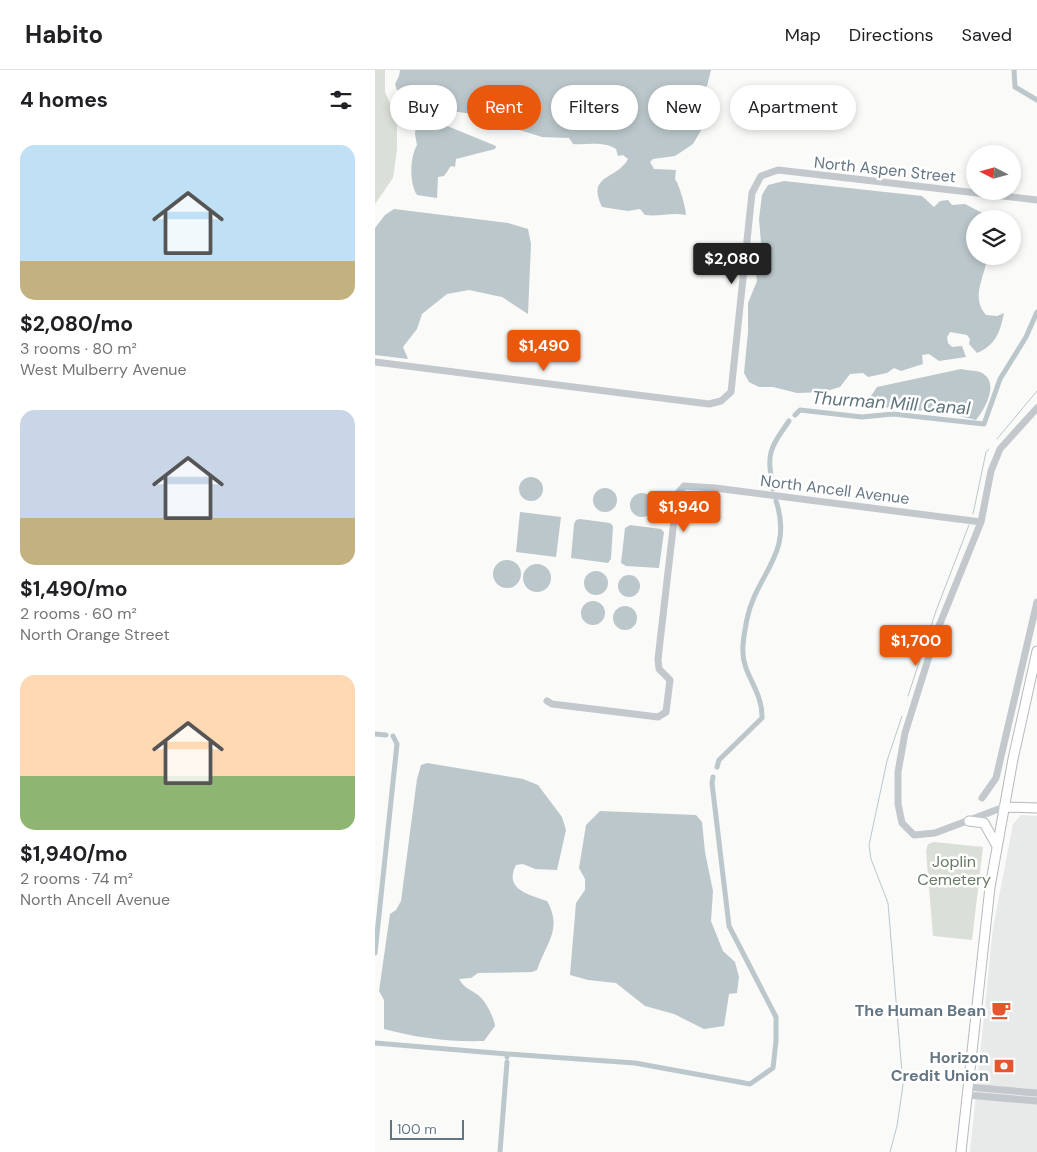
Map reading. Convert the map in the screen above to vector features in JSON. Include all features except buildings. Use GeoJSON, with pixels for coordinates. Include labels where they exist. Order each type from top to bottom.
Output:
{"type":"FeatureCollection","features":[{"type":"Feature","properties":{"kind":"main road"},"geometry":{"type":"LineString","coordinates":[[962,1147],[986,917],[1004,807],[1037,651]]}},
{"type":"Feature","properties":{"kind":"main road"},"geometry":{"type":"LineString","coordinates":[[1004,807],[1037,808]]}},
{"type":"Feature","properties":{"kind":"main road"},"geometry":{"type":"LineString","coordinates":[[969,820],[984,823],[997,846]]}},
{"type":"Feature","properties":{"kind":"street","name":"North Aspen Street"},"geometry":{"type":"LineString","coordinates":[[375,362],[709,404],[721,401],[731,392],[752,193],[761,176],[779,170],[1037,200]]}},
{"type":"Feature","properties":{"kind":"street"},"geometry":{"type":"LineString","coordinates":[[1004,807],[925,836],[914,835],[902,823],[897,783],[905,734],[937,631],[981,522],[991,471],[1000,449],[1037,408]]}},
{"type":"Feature","properties":{"kind":"street","name":"North Ancell Avenue"},"geometry":{"type":"LineString","coordinates":[[547,701],[552,704],[658,717],[666,712],[670,680],[659,669],[658,659],[677,494],[684,486],[715,488],[981,522]]}},
{"type":"Feature","properties":{"kind":"street"},"geometry":{"type":"LineString","coordinates":[[982,798],[996,778],[1037,602]]}},
{"type":"Feature","properties":{"kind":"street"},"geometry":{"type":"LineString","coordinates":[[967,1091],[1037,1093]]}},
{"type":"Feature","properties":{"kind":"street"},"geometry":{"type":"LineString","coordinates":[[967,1091],[1037,1101]]}},
{"type":"Feature","properties":{"kind":"shaded area"},"geometry":{"type":"Polygon","coordinates":[[[1021,815],[1037,816],[1037,1152],[970,1152],[993,928],[1013,824],[1021,815]]]}},
{"type":"Feature","properties":{"kind":"green space"},"geometry":{"type":"Polygon","coordinates":[[[375,70],[385,70],[385,92],[390,103],[390,130],[397,130],[397,150],[393,178],[375,204],[375,70]]]}},
{"type":"Feature","properties":{"kind":"green space","name":"Joplin Cemetery"},"geometry":{"type":"Polygon","coordinates":[[[934,842],[983,847],[972,940],[933,936],[926,851],[928,844],[934,842]]]}},
{"type":"Feature","properties":{"kind":"water"},"geometry":{"type":"Polygon","coordinates":[[[400,70],[711,70],[707,85],[648,85],[648,130],[701,130],[693,144],[675,156],[653,159],[650,162],[654,169],[676,170],[675,179],[682,196],[686,215],[645,215],[640,209],[628,211],[602,207],[598,196],[600,183],[623,166],[628,159],[623,155],[618,156],[616,149],[601,144],[573,144],[569,138],[542,137],[520,130],[541,130],[541,85],[467,85],[467,113],[457,112],[457,85],[395,85],[400,70]]]}},
{"type":"Feature","properties":{"kind":"water"},"geometry":{"type":"Polygon","coordinates":[[[415,130],[457,130],[496,146],[495,149],[456,159],[455,167],[451,166],[444,176],[438,177],[437,198],[417,195],[414,190],[412,163],[417,145],[415,130]]]}},
{"type":"Feature","properties":{"kind":"water"},"geometry":{"type":"Polygon","coordinates":[[[784,181],[922,196],[934,207],[940,201],[948,200],[952,205],[965,204],[977,210],[966,210],[966,265],[986,265],[979,294],[981,308],[986,315],[997,316],[1004,313],[999,332],[993,342],[977,353],[969,344],[970,339],[967,335],[950,332],[947,337],[948,343],[952,347],[962,346],[966,357],[939,361],[929,354],[922,355],[923,364],[901,371],[894,368],[887,373],[868,377],[863,373],[850,374],[840,387],[823,392],[797,393],[773,387],[759,387],[749,382],[744,373],[748,332],[748,303],[757,281],[756,274],[761,243],[759,219],[762,195],[768,185],[784,181]]]}},
{"type":"Feature","properties":{"kind":"water"},"geometry":{"type":"Polygon","coordinates":[[[394,209],[508,223],[528,229],[531,244],[528,314],[502,297],[469,290],[447,294],[422,314],[417,329],[403,347],[408,359],[375,355],[375,228],[385,215],[394,209]]]}},
{"type":"Feature","properties":{"kind":"water"},"geometry":{"type":"Polygon","coordinates":[[[961,369],[980,372],[986,376],[989,382],[990,388],[987,402],[976,420],[947,413],[871,406],[869,399],[877,387],[961,369]]]}},
{"type":"Feature","properties":{"kind":"water"},"geometry":{"type":"Polygon","coordinates":[[[531,477],[539,481],[543,489],[539,497],[531,501],[523,497],[519,489],[523,481],[531,477]]]}},
{"type":"Feature","properties":{"kind":"water"},"geometry":{"type":"Polygon","coordinates":[[[605,488],[613,492],[617,500],[613,508],[605,512],[597,508],[593,500],[597,492],[605,488]]]}},
{"type":"Feature","properties":{"kind":"water"},"geometry":{"type":"Polygon","coordinates":[[[642,493],[650,497],[654,505],[650,513],[642,517],[634,513],[630,505],[634,497],[642,493]]]}},
{"type":"Feature","properties":{"kind":"water"},"geometry":{"type":"Polygon","coordinates":[[[520,512],[561,517],[556,557],[516,552],[520,512]]]}},
{"type":"Feature","properties":{"kind":"water"},"geometry":{"type":"Polygon","coordinates":[[[576,520],[610,523],[613,526],[611,559],[608,563],[571,558],[574,524],[576,520]]]}},
{"type":"Feature","properties":{"kind":"water"},"geometry":{"type":"Polygon","coordinates":[[[630,525],[661,529],[664,532],[659,568],[626,566],[621,563],[625,528],[630,525]]]}},
{"type":"Feature","properties":{"kind":"water"},"geometry":{"type":"Polygon","coordinates":[[[507,560],[517,564],[521,574],[517,584],[507,588],[497,584],[493,574],[497,564],[507,560]]]}},
{"type":"Feature","properties":{"kind":"water"},"geometry":{"type":"Polygon","coordinates":[[[537,564],[547,568],[551,578],[547,588],[537,592],[527,588],[523,578],[527,568],[537,564]]]}},
{"type":"Feature","properties":{"kind":"water"},"geometry":{"type":"Polygon","coordinates":[[[596,571],[604,575],[608,583],[604,591],[596,595],[588,591],[584,583],[588,575],[596,571]]]}},
{"type":"Feature","properties":{"kind":"water"},"geometry":{"type":"Polygon","coordinates":[[[625,575],[633,575],[640,582],[640,590],[633,597],[625,597],[618,590],[618,582],[625,575]]]}},
{"type":"Feature","properties":{"kind":"water"},"geometry":{"type":"Polygon","coordinates":[[[593,601],[601,605],[605,613],[601,621],[593,625],[585,621],[581,613],[585,605],[593,601]]]}},
{"type":"Feature","properties":{"kind":"water"},"geometry":{"type":"Polygon","coordinates":[[[625,606],[630,607],[636,613],[636,623],[630,629],[625,630],[620,629],[614,623],[613,618],[614,613],[620,607],[625,606]]]}},
{"type":"Feature","properties":{"kind":"water"},"geometry":{"type":"Polygon","coordinates":[[[427,763],[523,779],[538,785],[562,817],[566,830],[557,870],[535,869],[523,864],[516,865],[513,873],[513,880],[516,886],[527,894],[547,901],[552,911],[553,928],[551,936],[537,970],[532,972],[478,973],[471,978],[459,979],[465,986],[481,997],[493,1018],[495,1026],[484,1041],[434,1039],[384,1029],[384,1000],[379,991],[390,914],[396,910],[401,901],[417,779],[421,765],[427,763]]]}},
{"type":"Feature","properties":{"kind":"water"},"geometry":{"type":"Polygon","coordinates":[[[600,811],[696,815],[702,822],[705,852],[713,891],[711,921],[723,951],[735,962],[739,977],[737,993],[729,994],[724,1026],[704,1029],[674,1014],[645,1006],[616,983],[588,980],[570,975],[576,903],[585,890],[585,879],[579,868],[586,825],[600,811]]]}},
{"type":"Feature","properties":{"kind":"waterway","name":"Thurman Mill Canal"},"geometry":{"type":"LineString","coordinates":[[1014,70],[1015,87],[1037,100]]}},
{"type":"Feature","properties":{"kind":"waterway","name":"Thurman Mill Canal"},"geometry":{"type":"LineString","coordinates":[[795,415],[800,410],[862,417],[893,414],[984,424],[1000,379],[1026,337],[1037,312]]}},
{"type":"Feature","properties":{"kind":"waterway"},"geometry":{"type":"LineString","coordinates":[[997,439],[1037,391]]}},
{"type":"Feature","properties":{"kind":"waterway","name":"Thurman Mill Canal"},"geometry":{"type":"LineString","coordinates":[[773,489],[770,467],[771,453],[773,446],[789,421]]}},
{"type":"Feature","properties":{"kind":"waterway"},"geometry":{"type":"LineString","coordinates":[[973,514],[986,452],[989,449]]}},
{"type":"Feature","properties":{"kind":"waterway","name":"Thurman Mill Canal"},"geometry":{"type":"LineString","coordinates":[[717,767],[719,760],[762,718],[759,700],[744,661],[743,645],[747,619],[752,603],[777,550],[780,535],[780,519],[776,501]]}},
{"type":"Feature","properties":{"kind":"waterway"},"geometry":{"type":"LineString","coordinates":[[908,696],[936,611],[969,525]]}},
{"type":"Feature","properties":{"kind":"waterway"},"geometry":{"type":"LineString","coordinates":[[890,1152],[897,1126],[903,1085],[888,903],[871,859],[869,845],[887,761],[902,716]]}},
{"type":"Feature","properties":{"kind":"waterway"},"geometry":{"type":"LineString","coordinates":[[375,734],[386,735]]}},
{"type":"Feature","properties":{"kind":"waterway"},"geometry":{"type":"LineString","coordinates":[[375,953],[397,744],[393,736]]}},
{"type":"Feature","properties":{"kind":"waterway","name":"Thurman Mill Canal"},"geometry":{"type":"LineString","coordinates":[[507,1057],[507,1054],[635,1063],[750,1084],[773,1068],[776,1017],[729,926],[712,783],[713,777]]}},
{"type":"Feature","properties":{"kind":"waterway"},"geometry":{"type":"LineString","coordinates":[[375,1043],[507,1054]]}},
{"type":"Feature","properties":{"kind":"waterway","name":"Thurman Mill Canal"},"geometry":{"type":"LineString","coordinates":[[500,1152],[507,1062]]}},
{"type":"Feature","properties":{"kind":"place","name":"The Human Bean"},"geometry":{"type":"Point","coordinates":[1001,1010]}},
{"type":"Feature","properties":{"kind":"place","name":"Horizon Credit Union"},"geometry":{"type":"Point","coordinates":[1004,1066]}}]}
